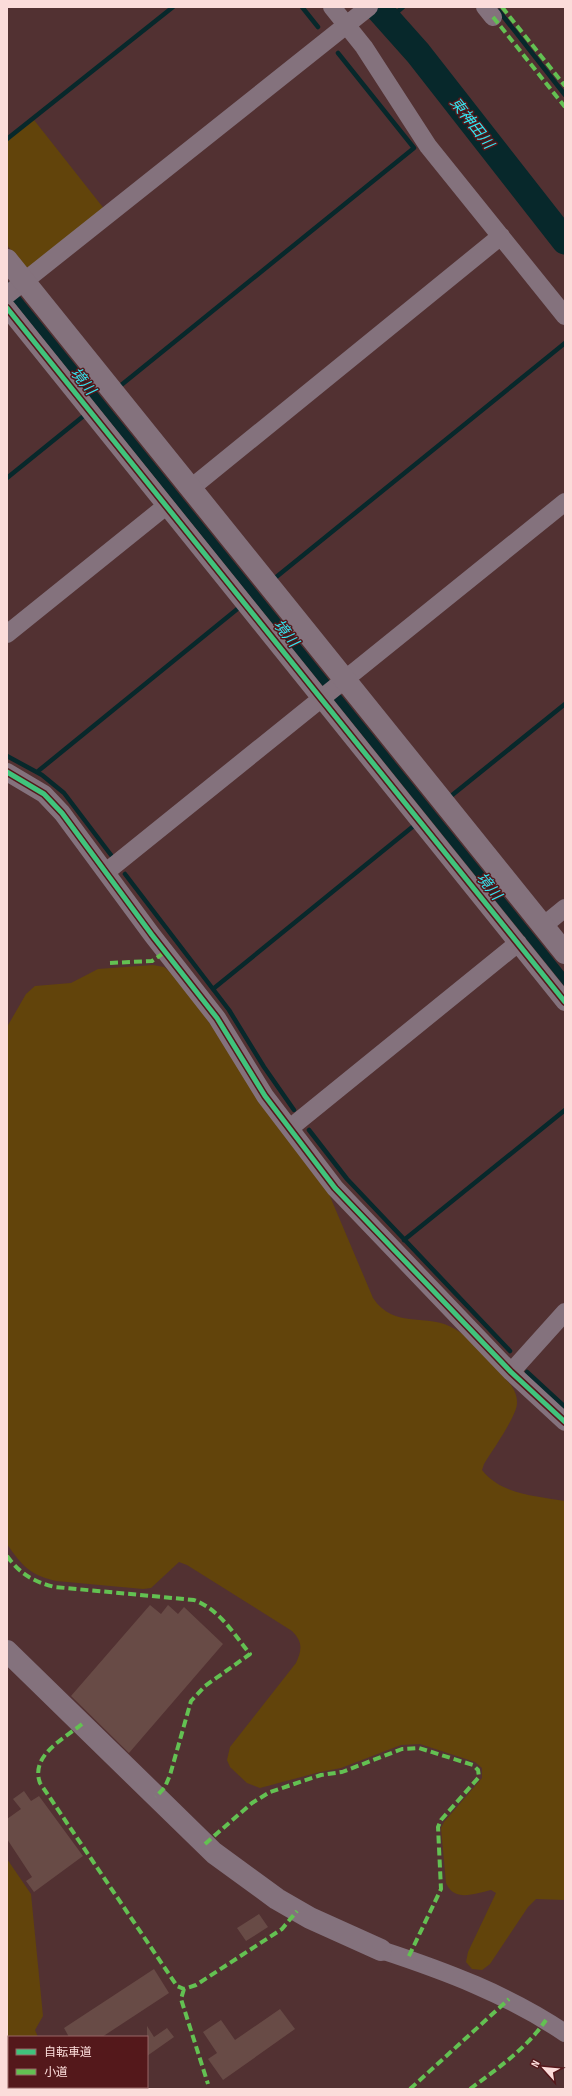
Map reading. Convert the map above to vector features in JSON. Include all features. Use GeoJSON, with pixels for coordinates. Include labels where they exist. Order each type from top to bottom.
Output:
{"type":"FeatureCollection","features":[{"type":"Feature","properties":{"kind":"street"},"geometry":{"type":"LineString","coordinates":[[332,7],[350,22],[364,47],[428,146],[565,316]]}},
{"type":"Feature","properties":{"kind":"street"},"geometry":{"type":"LineString","coordinates":[[16,287],[369,7]]}},
{"type":"Feature","properties":{"kind":"street"},"geometry":{"type":"LineString","coordinates":[[191,488],[501,236]]}},
{"type":"Feature","properties":{"kind":"street"},"geometry":{"type":"LineString","coordinates":[[7,260],[16,287],[191,488],[332,690],[518,943],[565,1002]]}},
{"type":"Feature","properties":{"kind":"street"},"geometry":{"type":"LineString","coordinates":[[7,308],[166,506],[543,926],[565,953]]}},
{"type":"Feature","properties":{"kind":"street"},"geometry":{"type":"LineString","coordinates":[[106,872],[565,502]]}},
{"type":"Feature","properties":{"kind":"street"},"geometry":{"type":"LineString","coordinates":[[7,634],[166,506]]}},
{"type":"Feature","properties":{"kind":"street"},"geometry":{"type":"LineString","coordinates":[[7,772],[34,787],[54,803],[217,1018],[258,1085],[335,1188],[510,1372],[565,1422]]}},
{"type":"Feature","properties":{"kind":"street"},"geometry":{"type":"LineString","coordinates":[[543,926],[565,908]]}},
{"type":"Feature","properties":{"kind":"street"},"geometry":{"type":"LineString","coordinates":[[290,1128],[518,943]]}},
{"type":"Feature","properties":{"kind":"street"},"geometry":{"type":"LineString","coordinates":[[510,1372],[565,1312]]}},
{"type":"Feature","properties":{"kind":"street"},"geometry":{"type":"LineString","coordinates":[[7,1651],[214,1853],[258,1886],[310,1918],[381,1950],[416,1961],[509,1999],[539,2015],[565,2033]]}},
{"type":"Feature","properties":{"kind":"shaded area"},"geometry":{"type":"Polygon","coordinates":[[[34,120],[105,210],[32,268],[24,267],[7,245],[7,141],[34,120]]]}},
{"type":"Feature","properties":{"kind":"shaded area"},"geometry":{"type":"Polygon","coordinates":[[[153,965],[164,967],[172,974],[199,1008],[329,1194],[373,1298],[381,1308],[391,1314],[401,1317],[433,1321],[455,1329],[463,1334],[478,1348],[515,1391],[517,1398],[516,1409],[509,1425],[484,1464],[482,1470],[499,1485],[509,1489],[532,1496],[565,1501],[565,1900],[536,1899],[528,1907],[490,1964],[482,1970],[472,1969],[466,1962],[468,1952],[496,1893],[491,1890],[471,1895],[459,1895],[450,1889],[446,1883],[441,1828],[444,1822],[482,1778],[482,1768],[475,1762],[420,1744],[401,1745],[341,1768],[260,1788],[247,1783],[230,1767],[227,1760],[230,1747],[296,1663],[300,1650],[300,1643],[292,1631],[187,1565],[179,1562],[151,1588],[143,1589],[56,1581],[39,1576],[27,1568],[17,1558],[7,1544],[7,1027],[26,994],[35,986],[71,983],[98,969],[153,965]]]}},
{"type":"Feature","properties":{"kind":"shaded area"},"geometry":{"type":"Polygon","coordinates":[[[7,1859],[31,1894],[43,2016],[35,2030],[38,2036],[8,2036],[8,2088],[66,2089],[7,2089],[7,1859]]]}},
{"type":"Feature","properties":{"kind":"water","name":"境川"},"geometry":{"type":"Polygon","coordinates":[[[7,280],[565,973],[565,987],[7,294],[7,280]]]}},
{"type":"Feature","properties":{"kind":"building"},"geometry":{"type":"Polygon","coordinates":[[[150,1605],[161,1614],[168,1605],[178,1614],[184,1607],[223,1644],[129,1753],[71,1696],[150,1605]]]}},
{"type":"Feature","properties":{"kind":"building"},"geometry":{"type":"Polygon","coordinates":[[[24,1791],[31,1801],[39,1796],[83,1856],[34,1892],[26,1881],[32,1877],[7,1839],[7,1819],[21,1809],[13,1799],[24,1791]]]}},
{"type":"Feature","properties":{"kind":"building"},"geometry":{"type":"Polygon","coordinates":[[[259,1914],[268,1927],[246,1941],[237,1928],[259,1914]]]}},
{"type":"Feature","properties":{"kind":"building"},"geometry":{"type":"Polygon","coordinates":[[[154,1969],[169,1993],[104,2036],[68,2036],[64,2028],[154,1969]]]}},
{"type":"Feature","properties":{"kind":"building"},"geometry":{"type":"Polygon","coordinates":[[[280,2009],[295,2029],[223,2080],[208,2059],[217,2053],[203,2032],[221,2020],[235,2040],[280,2009]]]}},
{"type":"Feature","properties":{"kind":"building"},"geometry":{"type":"Polygon","coordinates":[[[147,2026],[154,2037],[167,2028],[174,2037],[148,2055],[147,2026]]]}},
{"type":"Feature","properties":{"kind":"waterway"},"geometry":{"type":"LineString","coordinates":[[7,139],[173,7]]}},
{"type":"Feature","properties":{"kind":"waterway"},"geometry":{"type":"LineString","coordinates":[[302,7],[318,27]]}},
{"type":"Feature","properties":{"kind":"waterway","name":"東神田川"},"geometry":{"type":"LineString","coordinates":[[377,7],[418,53],[565,241]]}},
{"type":"Feature","properties":{"kind":"waterway"},"geometry":{"type":"LineString","coordinates":[[388,20],[403,7]]}},
{"type":"Feature","properties":{"kind":"waterway"},"geometry":{"type":"LineString","coordinates":[[499,11],[565,95]]}},
{"type":"Feature","properties":{"kind":"waterway"},"geometry":{"type":"LineString","coordinates":[[120,386],[414,148],[338,53]]}},
{"type":"Feature","properties":{"kind":"waterway"},"geometry":{"type":"LineString","coordinates":[[275,578],[565,343]]}},
{"type":"Feature","properties":{"kind":"waterway"},"geometry":{"type":"LineString","coordinates":[[7,478],[86,414]]}},
{"type":"Feature","properties":{"kind":"waterway"},"geometry":{"type":"LineString","coordinates":[[37,772],[241,606]]}},
{"type":"Feature","properties":{"kind":"waterway"},"geometry":{"type":"LineString","coordinates":[[451,796],[565,704]]}},
{"type":"Feature","properties":{"kind":"waterway"},"geometry":{"type":"LineString","coordinates":[[7,756],[42,775],[64,793],[111,855]]}},
{"type":"Feature","properties":{"kind":"waterway"},"geometry":{"type":"LineString","coordinates":[[213,989],[416,824]]}},
{"type":"Feature","properties":{"kind":"waterway"},"geometry":{"type":"LineString","coordinates":[[125,874],[229,1010],[264,1067],[294,1110]]}},
{"type":"Feature","properties":{"kind":"waterway"},"geometry":{"type":"LineString","coordinates":[[404,1240],[565,1110]]}},
{"type":"Feature","properties":{"kind":"waterway"},"geometry":{"type":"LineString","coordinates":[[309,1130],[347,1179],[510,1351]]}},
{"type":"Feature","properties":{"kind":"waterway"},"geometry":{"type":"LineString","coordinates":[[527,1372],[565,1407]]}},
{"type":"Feature","properties":{"kind":"marked path"},"geometry":{"type":"LineString","coordinates":[[502,7],[565,86]]}},
{"type":"Feature","properties":{"kind":"marked path"},"geometry":{"type":"LineString","coordinates":[[493,17],[565,107]]}},
{"type":"Feature","properties":{"kind":"marked path"},"geometry":{"type":"LineString","coordinates":[[110,963],[152,961],[165,952]]}},
{"type":"Feature","properties":{"kind":"marked path"},"geometry":{"type":"LineString","coordinates":[[7,1556],[17,1568],[34,1580],[55,1587],[194,1600],[203,1604],[219,1616],[232,1630],[250,1654],[205,1686],[191,1701],[170,1775],[165,1787],[156,1797]]}},
{"type":"Feature","properties":{"kind":"marked path"},"geometry":{"type":"LineString","coordinates":[[82,1724],[58,1742],[44,1756],[38,1773],[40,1783],[177,1986],[184,1989],[196,1985],[282,1929],[297,1911]]}},
{"type":"Feature","properties":{"kind":"marked path"},"geometry":{"type":"LineString","coordinates":[[205,1844],[252,1803],[270,1792],[321,1775],[342,1772],[402,1749],[419,1748],[473,1765],[478,1770],[479,1777],[441,1820],[438,1827],[441,1889],[408,1958]]}},
{"type":"Feature","properties":{"kind":"marked path"},"geometry":{"type":"LineString","coordinates":[[184,1989],[181,1999],[208,2084]]}},
{"type":"Feature","properties":{"kind":"marked path"},"geometry":{"type":"LineString","coordinates":[[410,2089],[509,1999]]}},
{"type":"Feature","properties":{"kind":"marked path"},"geometry":{"type":"LineString","coordinates":[[470,2089],[521,2049],[546,2020]]}},
{"type":"Feature","properties":{"kind":"cycle path"},"geometry":{"type":"LineString","coordinates":[[7,308],[565,1002]]}},
{"type":"Feature","properties":{"kind":"cycle path"},"geometry":{"type":"LineString","coordinates":[[7,772],[44,794],[62,813],[152,935],[217,1018],[265,1096],[335,1188],[511,1372],[565,1422]]}}]}
